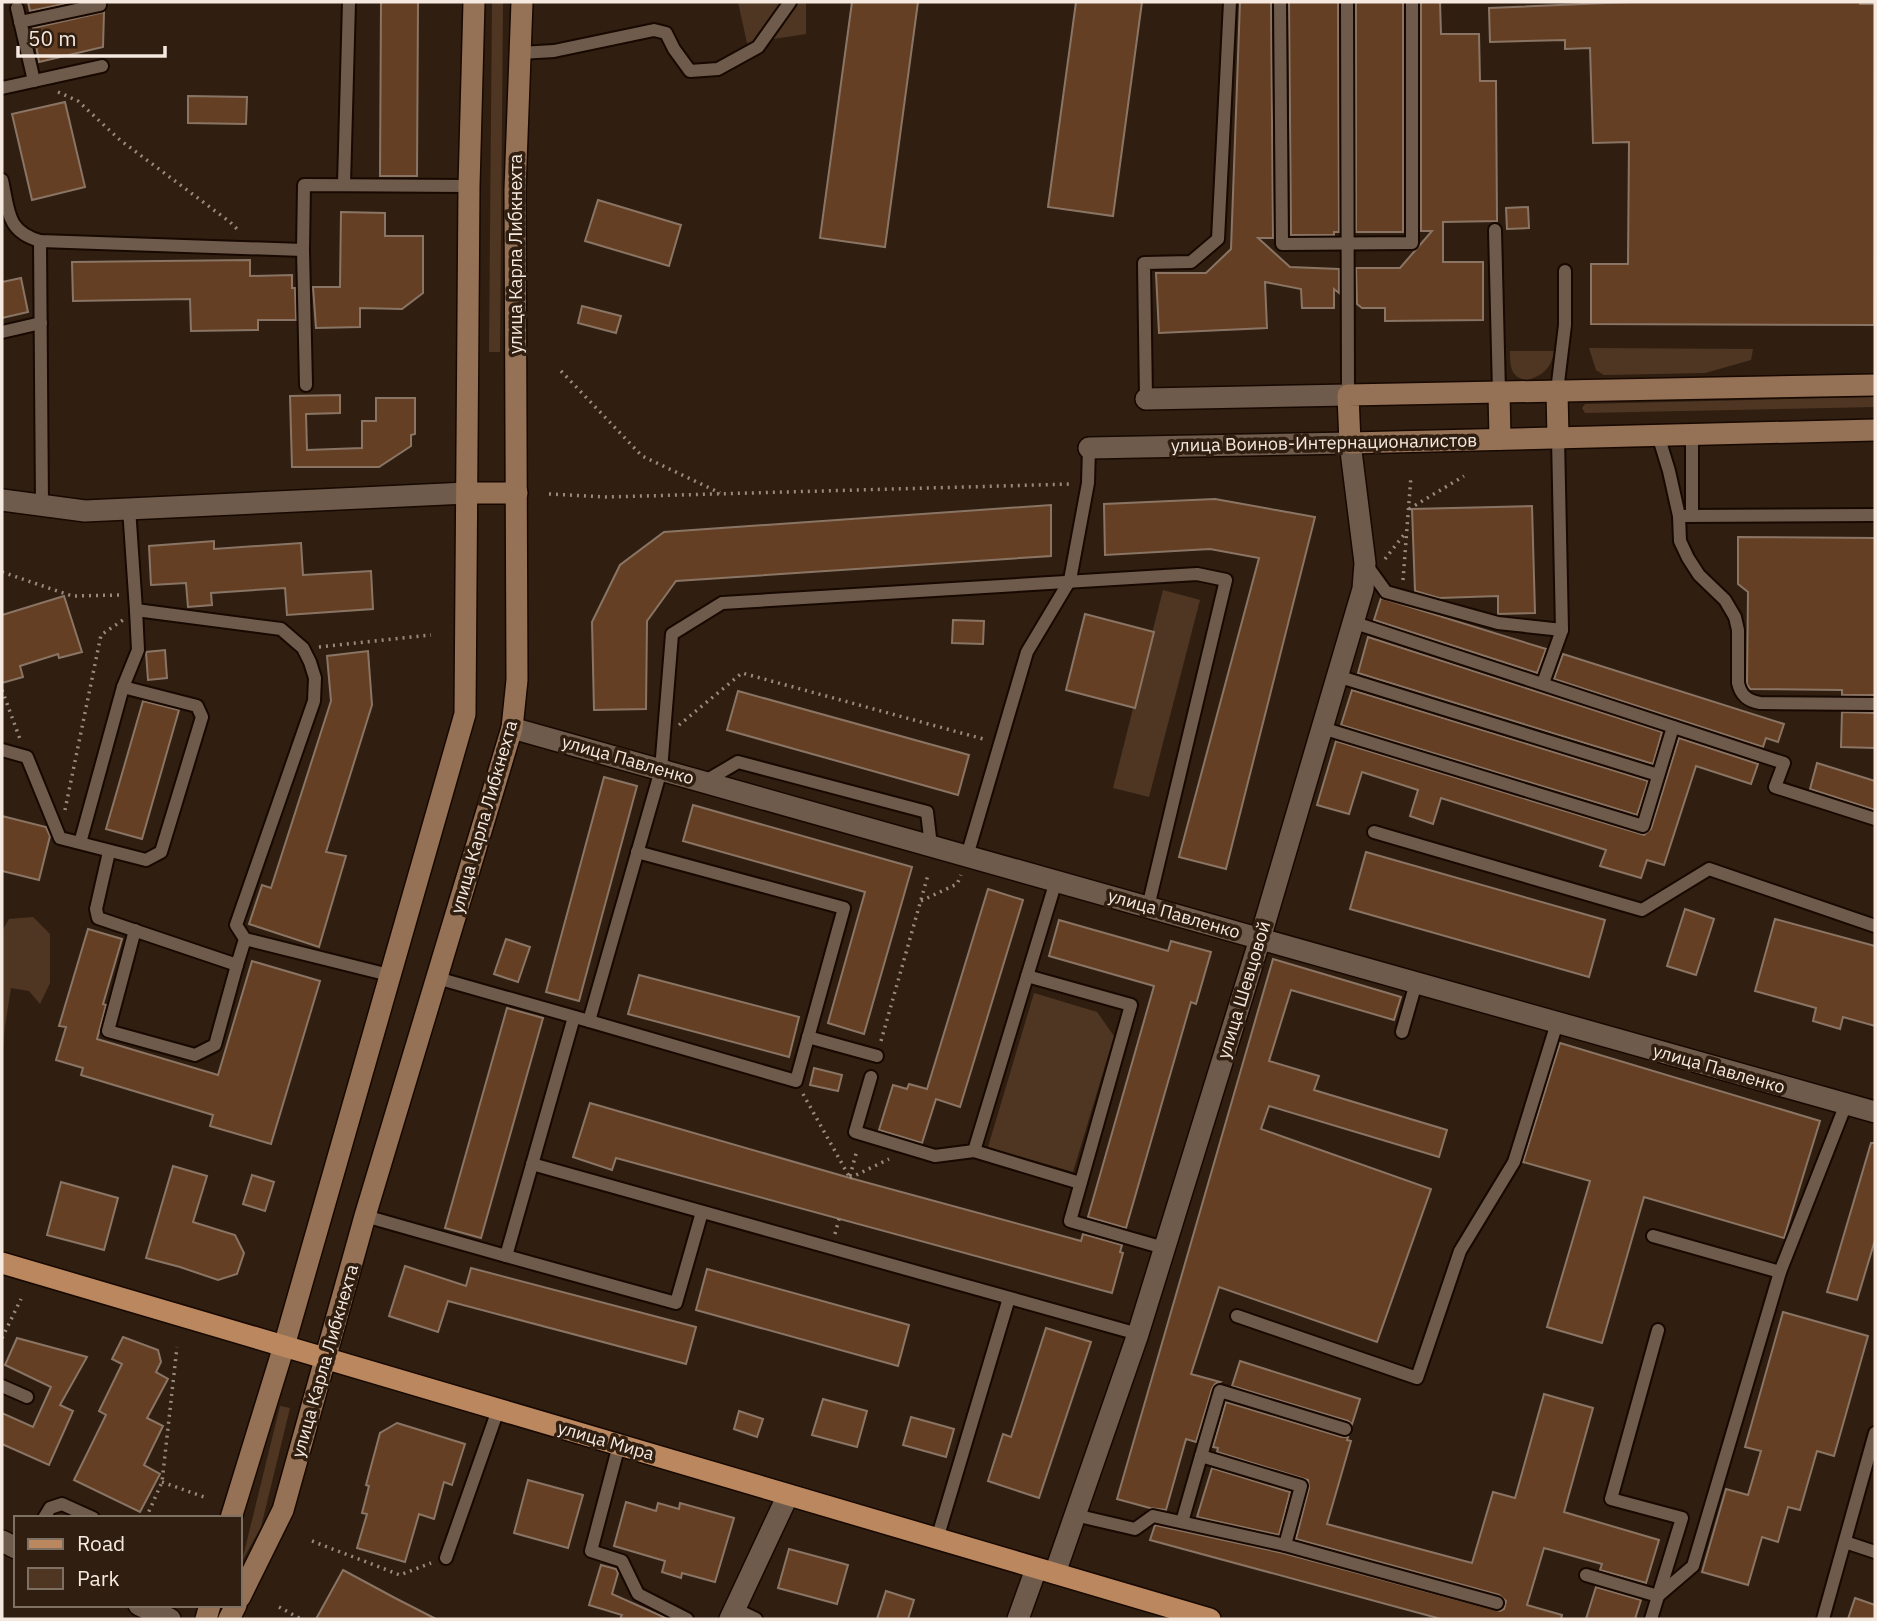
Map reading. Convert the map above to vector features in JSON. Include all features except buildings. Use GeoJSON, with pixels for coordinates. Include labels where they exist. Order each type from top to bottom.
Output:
{"type":"FeatureCollection","features":[{"type":"Feature","properties":{"kind":"main road"},"geometry":{"type":"LineString","coordinates":[[233,1516],[466,714],[469,186],[474,2]]}},
{"type":"Feature","properties":{"kind":"main road","name":"улица Карла Либкнехта"},"geometry":{"type":"LineString","coordinates":[[242,1593],[283,1510],[365,1216],[512,728],[517,680],[515,190],[522,2]]}},
{"type":"Feature","properties":{"kind":"main road"},"geometry":{"type":"LineString","coordinates":[[1348,395],[1875,385]]}},
{"type":"Feature","properties":{"kind":"main road"},"geometry":{"type":"LineString","coordinates":[[1557,391],[1558,438]]}},
{"type":"Feature","properties":{"kind":"main road"},"geometry":{"type":"LineString","coordinates":[[1499,392],[1500,439]]}},
{"type":"Feature","properties":{"kind":"main road","name":"улица Шевцовой"},"geometry":{"type":"LineString","coordinates":[[1348,395],[1350,443]]}},
{"type":"Feature","properties":{"kind":"main road","name":"улица Воинов-Интернационалистов"},"geometry":{"type":"LineString","coordinates":[[1350,443],[1875,430]]}},
{"type":"Feature","properties":{"kind":"main road"},"geometry":{"type":"LineString","coordinates":[[467,493],[517,493]]}},
{"type":"Feature","properties":{"kind":"main road","name":"улица Мира"},"geometry":{"type":"LineString","coordinates":[[2,1263],[1210,1619]]}},
{"type":"Feature","properties":{"kind":"street"},"geometry":{"type":"LineString","coordinates":[[1146,399],[1348,395]]}},
{"type":"Feature","properties":{"kind":"street","name":"улица Воинов-Интернационалистов"},"geometry":{"type":"LineString","coordinates":[[1089,448],[1350,443]]}},
{"type":"Feature","properties":{"kind":"street","name":"улица Шевцовой"},"geometry":{"type":"LineString","coordinates":[[1018,1619],[1075,1515],[1138,1334],[1260,939],[1369,569],[1350,443]]}},
{"type":"Feature","properties":{"kind":"street"},"geometry":{"type":"LineString","coordinates":[[2,500],[85,510],[467,493]]}},
{"type":"Feature","properties":{"kind":"street","name":"улица Павленко"},"geometry":{"type":"LineString","coordinates":[[512,728],[1875,1112]]}},
{"type":"Feature","properties":{"kind":"street"},"geometry":{"type":"LineString","coordinates":[[733,1614],[788,1495]]}},
{"type":"Feature","properties":{"kind":"street"},"geometry":{"type":"LineString","coordinates":[[143,1607],[170,1619]]}},
{"type":"Feature","properties":{"kind":"lane"},"geometry":{"type":"LineString","coordinates":[[344,184],[349,2]]}},
{"type":"Feature","properties":{"kind":"lane"},"geometry":{"type":"LineString","coordinates":[[520,53],[554,51],[654,30],[666,33],[690,71],[718,69],[758,47],[790,2]]}},
{"type":"Feature","properties":{"kind":"lane"},"geometry":{"type":"LineString","coordinates":[[1146,399],[1144,263],[1191,261],[1218,239],[1230,2]]}},
{"type":"Feature","properties":{"kind":"lane"},"geometry":{"type":"LineString","coordinates":[[1280,2],[1282,244],[1412,243],[1412,2]]}},
{"type":"Feature","properties":{"kind":"lane"},"geometry":{"type":"LineString","coordinates":[[1347,2],[1348,395]]}},
{"type":"Feature","properties":{"kind":"lane"},"geometry":{"type":"LineString","coordinates":[[20,22],[100,5]]}},
{"type":"Feature","properties":{"kind":"lane"},"geometry":{"type":"LineString","coordinates":[[17,8],[34,81]]}},
{"type":"Feature","properties":{"kind":"lane"},"geometry":{"type":"LineString","coordinates":[[2,88],[102,66]]}},
{"type":"Feature","properties":{"kind":"lane"},"geometry":{"type":"LineString","coordinates":[[2,180],[12,225],[26,237],[40,241],[303,250]]}},
{"type":"Feature","properties":{"kind":"lane"},"geometry":{"type":"LineString","coordinates":[[306,385],[304,185],[469,186]]}},
{"type":"Feature","properties":{"kind":"lane"},"geometry":{"type":"LineString","coordinates":[[1495,230],[1499,392]]}},
{"type":"Feature","properties":{"kind":"lane"},"geometry":{"type":"LineString","coordinates":[[40,241],[42,506]]}},
{"type":"Feature","properties":{"kind":"lane"},"geometry":{"type":"LineString","coordinates":[[1557,391],[1565,324],[1565,271]]}},
{"type":"Feature","properties":{"kind":"lane"},"geometry":{"type":"LineString","coordinates":[[2,332],[41,323]]}},
{"type":"Feature","properties":{"kind":"lane"},"geometry":{"type":"LineString","coordinates":[[1692,434],[1686,516],[1680,541],[1699,575],[1725,600],[1735,617],[1738,630],[1738,684],[1745,698],[1760,703],[1875,704]]}},
{"type":"Feature","properties":{"kind":"lane"},"geometry":{"type":"LineString","coordinates":[[1658,435],[1686,516]]}},
{"type":"Feature","properties":{"kind":"lane"},"geometry":{"type":"LineString","coordinates":[[1544,683],[1562,630],[1558,438]]}},
{"type":"Feature","properties":{"kind":"lane"},"geometry":{"type":"LineString","coordinates":[[967,856],[1027,652],[1070,580],[1088,483],[1089,448]]}},
{"type":"Feature","properties":{"kind":"lane"},"geometry":{"type":"LineString","coordinates":[[80,844],[123,687],[138,650],[128,508]]}},
{"type":"Feature","properties":{"kind":"lane"},"geometry":{"type":"LineString","coordinates":[[1686,516],[1875,515]]}},
{"type":"Feature","properties":{"kind":"lane"},"geometry":{"type":"LineString","coordinates":[[1369,569],[1386,592],[1401,597],[1498,623],[1562,630]]}},
{"type":"Feature","properties":{"kind":"lane"},"geometry":{"type":"LineString","coordinates":[[589,1021],[660,769],[672,634],[722,603],[1197,573],[1226,580],[1148,907]]}},
{"type":"Feature","properties":{"kind":"lane"},"geometry":{"type":"LineString","coordinates":[[135,930],[108,1031],[195,1055],[215,1045],[244,939],[236,925],[314,701],[315,678],[303,649],[281,629],[136,610]]}},
{"type":"Feature","properties":{"kind":"lane"},"geometry":{"type":"LineString","coordinates":[[1352,622],[1784,763],[1775,787],[1875,819]]}},
{"type":"Feature","properties":{"kind":"lane"},"geometry":{"type":"LineString","coordinates":[[1337,676],[1658,775]]}},
{"type":"Feature","properties":{"kind":"lane"},"geometry":{"type":"LineString","coordinates":[[2,750],[27,757],[60,838],[146,860],[161,852],[201,718],[197,706],[123,687]]}},
{"type":"Feature","properties":{"kind":"lane"},"geometry":{"type":"LineString","coordinates":[[1322,728],[1643,826],[1673,727]]}},
{"type":"Feature","properties":{"kind":"lane"},"geometry":{"type":"LineString","coordinates":[[704,782],[738,762],[927,812],[931,846]]}},
{"type":"Feature","properties":{"kind":"lane"},"geometry":{"type":"LineString","coordinates":[[1374,832],[1642,910],[1709,869],[1875,926]]}},
{"type":"Feature","properties":{"kind":"lane"},"geometry":{"type":"LineString","coordinates":[[110,852],[96,909],[98,918],[237,965]]}},
{"type":"Feature","properties":{"kind":"lane"},"geometry":{"type":"LineString","coordinates":[[436,978],[796,1082],[844,908],[637,852]]}},
{"type":"Feature","properties":{"kind":"lane"},"geometry":{"type":"LineString","coordinates":[[974,1151],[1056,881]]}},
{"type":"Feature","properties":{"kind":"lane"},"geometry":{"type":"LineString","coordinates":[[244,939],[389,975]]}},
{"type":"Feature","properties":{"kind":"lane"},"geometry":{"type":"LineString","coordinates":[[1027,976],[1131,1005],[1069,1221],[1164,1248]]}},
{"type":"Feature","properties":{"kind":"lane"},"geometry":{"type":"LineString","coordinates":[[1402,1032],[1416,983]]}},
{"type":"Feature","properties":{"kind":"lane"},"geometry":{"type":"LineString","coordinates":[[506,1256],[574,1017]]}},
{"type":"Feature","properties":{"kind":"lane"},"geometry":{"type":"LineString","coordinates":[[1237,1316],[1417,1378],[1460,1251],[1514,1162],[1557,1023]]}},
{"type":"Feature","properties":{"kind":"lane"},"geometry":{"type":"LineString","coordinates":[[808,1037],[877,1056]]}},
{"type":"Feature","properties":{"kind":"lane"},"geometry":{"type":"LineString","coordinates":[[872,1077],[855,1132],[935,1156],[974,1151],[1080,1182]]}},
{"type":"Feature","properties":{"kind":"lane"},"geometry":{"type":"LineString","coordinates":[[1658,1595],[1693,1566],[1780,1272],[1846,1104]]}},
{"type":"Feature","properties":{"kind":"lane"},"geometry":{"type":"LineString","coordinates":[[532,1164],[1138,1334]]}},
{"type":"Feature","properties":{"kind":"lane"},"geometry":{"type":"LineString","coordinates":[[365,1216],[676,1303],[702,1212]]}},
{"type":"Feature","properties":{"kind":"lane"},"geometry":{"type":"LineString","coordinates":[[1653,1236],[1780,1272]]}},
{"type":"Feature","properties":{"kind":"lane"},"geometry":{"type":"LineString","coordinates":[[937,1539],[1009,1298]]}},
{"type":"Feature","properties":{"kind":"lane"},"geometry":{"type":"LineString","coordinates":[[1651,1619],[1682,1518],[1611,1499],[1658,1330]]}},
{"type":"Feature","properties":{"kind":"lane"},"geometry":{"type":"LineString","coordinates":[[2,1386],[27,1397]]}},
{"type":"Feature","properties":{"kind":"lane"},"geometry":{"type":"LineString","coordinates":[[1182,1522],[1220,1391],[1345,1429]]}},
{"type":"Feature","properties":{"kind":"lane"},"geometry":{"type":"LineString","coordinates":[[446,1558],[498,1410]]}},
{"type":"Feature","properties":{"kind":"lane"},"geometry":{"type":"LineString","coordinates":[[1823,1619],[1875,1433]]}},
{"type":"Feature","properties":{"kind":"lane"},"geometry":{"type":"LineString","coordinates":[[619,1446],[591,1551],[622,1561],[638,1594],[687,1619]]}},
{"type":"Feature","properties":{"kind":"lane"},"geometry":{"type":"LineString","coordinates":[[1201,1456],[1301,1486],[1285,1545]]}},
{"type":"Feature","properties":{"kind":"lane"},"geometry":{"type":"LineString","coordinates":[[45,1516],[50,1508],[62,1504],[89,1516]]}},
{"type":"Feature","properties":{"kind":"lane"},"geometry":{"type":"LineString","coordinates":[[1075,1515],[1135,1529],[1153,1516],[1182,1522],[1285,1545],[1497,1603]]}},
{"type":"Feature","properties":{"kind":"lane"},"geometry":{"type":"LineString","coordinates":[[1845,1542],[1875,1552]]}},
{"type":"Feature","properties":{"kind":"lane"},"geometry":{"type":"LineString","coordinates":[[1586,1575],[1658,1595]]}},
{"type":"Feature","properties":{"kind":"lane"},"geometry":{"type":"LineString","coordinates":[[733,1614],[756,1619]]}},
{"type":"Feature","properties":{"kind":"path"},"geometry":{"type":"LineString","coordinates":[[34,81],[78,101],[120,140],[230,222],[256,248]]}},
{"type":"Feature","properties":{"kind":"path"},"geometry":{"type":"LineString","coordinates":[[561,371],[642,456],[722,494]]}},
{"type":"Feature","properties":{"kind":"path"},"geometry":{"type":"LineString","coordinates":[[1409,509],[1464,476]]}},
{"type":"Feature","properties":{"kind":"path"},"geometry":{"type":"LineString","coordinates":[[1401,597],[1411,477]]}},
{"type":"Feature","properties":{"kind":"path"},"geometry":{"type":"LineString","coordinates":[[549,494],[607,497],[1088,483]]}},
{"type":"Feature","properties":{"kind":"path"},"geometry":{"type":"LineString","coordinates":[[1369,569],[1407,531]]}},
{"type":"Feature","properties":{"kind":"path"},"geometry":{"type":"LineString","coordinates":[[2,572],[72,596],[135,594]]}},
{"type":"Feature","properties":{"kind":"path"},"geometry":{"type":"LineString","coordinates":[[60,838],[100,635],[136,610]]}},
{"type":"Feature","properties":{"kind":"path"},"geometry":{"type":"LineString","coordinates":[[303,649],[431,635]]}},
{"type":"Feature","properties":{"kind":"path"},"geometry":{"type":"LineString","coordinates":[[663,738],[742,673],[999,743]]}},
{"type":"Feature","properties":{"kind":"path"},"geometry":{"type":"LineString","coordinates":[[2,690],[27,757]]}},
{"type":"Feature","properties":{"kind":"path"},"geometry":{"type":"LineString","coordinates":[[921,901],[957,884],[967,856]]}},
{"type":"Feature","properties":{"kind":"path"},"geometry":{"type":"LineString","coordinates":[[877,1056],[928,875]]}},
{"type":"Feature","properties":{"kind":"path"},"geometry":{"type":"LineString","coordinates":[[796,1082],[850,1178]]}},
{"type":"Feature","properties":{"kind":"path"},"geometry":{"type":"LineString","coordinates":[[850,1178],[862,1134]]}},
{"type":"Feature","properties":{"kind":"path"},"geometry":{"type":"LineString","coordinates":[[850,1178],[910,1148]]}},
{"type":"Feature","properties":{"kind":"path"},"geometry":{"type":"LineString","coordinates":[[2,1338],[21,1298]]}},
{"type":"Feature","properties":{"kind":"path"},"geometry":{"type":"LineString","coordinates":[[147,1516],[162,1482],[177,1347]]}},
{"type":"Feature","properties":{"kind":"path"},"geometry":{"type":"LineString","coordinates":[[162,1482],[206,1498]]}},
{"type":"Feature","properties":{"kind":"path"},"geometry":{"type":"LineString","coordinates":[[312,1541],[400,1575],[446,1558]]}},
{"type":"Feature","properties":{"kind":"path"},"geometry":{"type":"LineString","coordinates":[[279,1607],[301,1619]]}},
{"type":"Feature","properties":{"kind":"green space"},"geometry":{"type":"Polygon","coordinates":[[[492,2],[503,2],[500,352],[489,352],[492,2]]]}},
{"type":"Feature","properties":{"kind":"green space"},"geometry":{"type":"Polygon","coordinates":[[[738,2],[806,2],[806,34],[747,43],[738,2]]]}},
{"type":"Feature","properties":{"kind":"green space"},"geometry":{"type":"Polygon","coordinates":[[[1589,348],[1753,349],[1751,360],[1705,373],[1604,375],[1596,370],[1589,348]]]}},
{"type":"Feature","properties":{"kind":"green space"},"geometry":{"type":"Polygon","coordinates":[[[1510,351],[1554,351],[1546,370],[1527,380],[1514,374],[1510,351]]]}},
{"type":"Feature","properties":{"kind":"green space"},"geometry":{"type":"Polygon","coordinates":[[[1875,397],[1875,407],[1585,413],[1582,408],[1585,404],[1875,397]]]}},
{"type":"Feature","properties":{"kind":"green space"},"geometry":{"type":"Polygon","coordinates":[[[1163,590],[1200,600],[1149,797],[1113,788],[1163,590]]]}},
{"type":"Feature","properties":{"kind":"green space"},"geometry":{"type":"Polygon","coordinates":[[[33,917],[50,934],[50,983],[40,1004],[29,991],[11,988],[2,1062],[2,931],[9,919],[33,917]]]}},
{"type":"Feature","properties":{"kind":"green space"},"geometry":{"type":"Polygon","coordinates":[[[1034,993],[1097,1012],[1114,1036],[1073,1172],[988,1147],[1034,993]]]}},
{"type":"Feature","properties":{"kind":"green space"},"geometry":{"type":"Polygon","coordinates":[[[280,1406],[290,1408],[261,1527],[242,1561],[280,1406]]]}}]}
